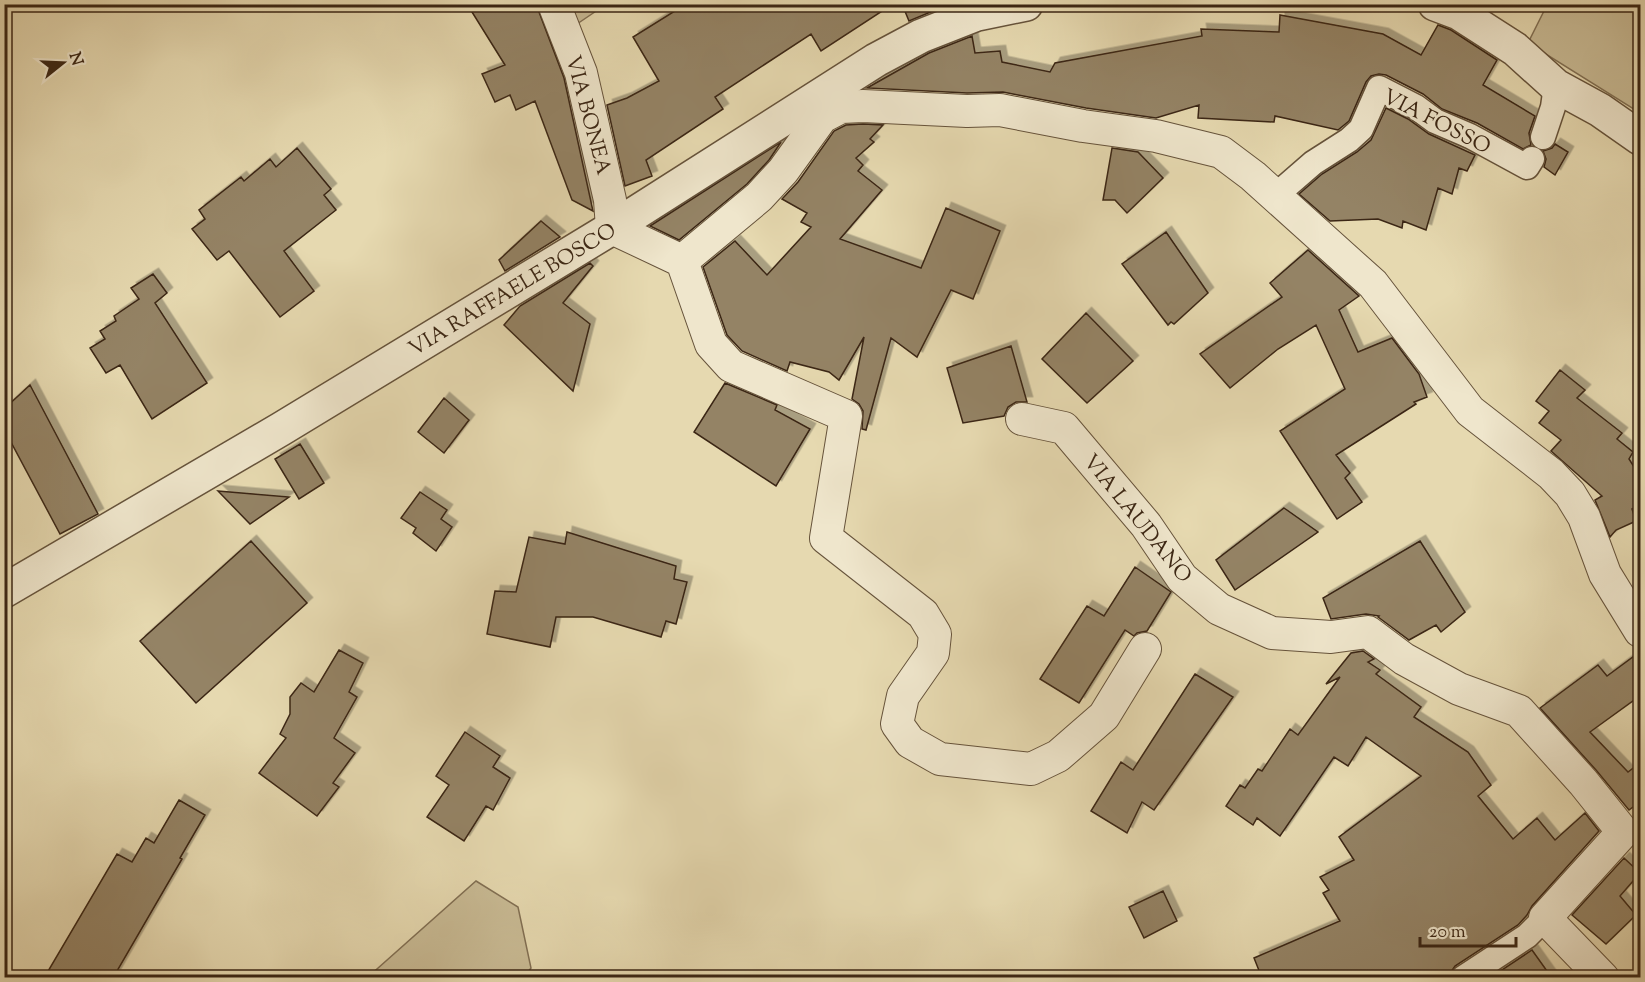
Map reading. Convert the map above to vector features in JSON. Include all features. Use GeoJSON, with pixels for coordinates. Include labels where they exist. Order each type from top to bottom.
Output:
{"type":"FeatureCollection","features":[{"type":"Feature","properties":{"kind":"street","name":"VIA BONEA"},"geometry":{"type":"LineString","coordinates":[[554,4],[581,73],[610,200],[612,228]]}},
{"type":"Feature","properties":{"kind":"street","name":"VIA RAFFAELE BOSCO"},"geometry":{"type":"LineString","coordinates":[[4,591],[281,429],[612,228],[819,95],[912,40],[977,14],[1026,4]]}},
{"type":"Feature","properties":{"kind":"street"},"geometry":{"type":"LineString","coordinates":[[1436,4],[1459,13],[1515,50],[1556,86],[1641,138]]}},
{"type":"Feature","properties":{"kind":"street"},"geometry":{"type":"LineString","coordinates":[[1542,137],[1553,107],[1556,86]]}},
{"type":"Feature","properties":{"kind":"street","name":"VIA FOSSO"},"geometry":{"type":"LineString","coordinates":[[1275,196],[1313,163],[1349,140],[1360,129],[1379,88],[1416,107],[1435,121],[1470,136],[1527,167],[1532,159]]}},
{"type":"Feature","properties":{"kind":"street"},"geometry":{"type":"LineString","coordinates":[[682,261],[759,197],[783,171],[822,117],[841,107],[1000,110],[1194,144],[1221,152],[1275,196],[1373,284],[1470,411],[1551,474],[1570,494],[1584,517],[1605,574],[1641,632]]}},
{"type":"Feature","properties":{"kind":"street"},"geometry":{"type":"LineString","coordinates":[[612,228],[682,261],[711,344],[731,366],[846,416],[826,537],[923,614],[935,634],[933,653],[903,696],[897,724],[910,742],[940,759],[1031,769],[1058,756],[1104,716],[1145,649]]}},
{"type":"Feature","properties":{"kind":"street","name":"VIA LAUDANO"},"geometry":{"type":"LineString","coordinates":[[1022,419],[1064,428],[1146,525],[1182,578],[1219,609],[1272,633],[1331,637],[1368,632],[1404,659],[1459,689],[1519,711],[1583,782],[1632,827],[1545,918]]}},
{"type":"Feature","properties":{"kind":"street"},"geometry":{"type":"LineString","coordinates":[[1463,978],[1527,936],[1545,918],[1603,978]]}},
{"type":"Feature","properties":{"kind":"shaded area"},"geometry":{"type":"Polygon","coordinates":[[[568,5],[605,5],[577,24],[568,5]]]}},
{"type":"Feature","properties":{"kind":"shaded area"},"geometry":{"type":"Polygon","coordinates":[[[1547,5],[1640,5],[1640,113],[1528,43],[1547,5]]]}},
{"type":"Feature","properties":{"kind":"shaded area"},"geometry":{"type":"Polygon","coordinates":[[[476,881],[518,907],[531,968],[524,977],[368,977],[476,881]]]}},
{"type":"Feature","properties":{"kind":"building"},"geometry":{"type":"Polygon","coordinates":[[[467,4],[536,4],[564,78],[593,211],[572,200],[535,101],[516,110],[510,95],[495,102],[482,74],[505,65],[467,4]]]}},
{"type":"Feature","properties":{"kind":"building"},"geometry":{"type":"Polygon","coordinates":[[[686,4],[893,4],[821,51],[811,34],[715,97],[723,109],[646,160],[652,176],[625,186],[607,105],[627,98],[659,81],[633,37],[686,4]]]}},
{"type":"Feature","properties":{"kind":"building"},"geometry":{"type":"Polygon","coordinates":[[[902,4],[950,4],[909,21],[902,4]]]}},
{"type":"Feature","properties":{"kind":"building"},"geometry":{"type":"Polygon","coordinates":[[[1280,15],[1383,34],[1421,55],[1438,25],[1451,30],[1497,60],[1483,85],[1535,116],[1529,133],[1531,145],[1523,149],[1477,123],[1442,109],[1423,94],[1386,75],[1379,74],[1371,76],[1366,82],[1349,121],[1338,130],[1275,116],[1274,122],[1198,118],[1199,105],[1156,118],[1086,108],[1003,92],[967,93],[867,88],[929,53],[972,36],[975,53],[1000,51],[1002,62],[1050,72],[1055,63],[1202,36],[1201,29],[1279,32],[1280,15]]]}},
{"type":"Feature","properties":{"kind":"building"},"geometry":{"type":"Polygon","coordinates":[[[1386,108],[1408,119],[1429,134],[1475,155],[1467,171],[1459,168],[1452,194],[1438,188],[1426,230],[1403,221],[1402,228],[1378,219],[1330,221],[1299,194],[1322,174],[1357,152],[1371,140],[1386,108]]]}},
{"type":"Feature","properties":{"kind":"building"},"geometry":{"type":"Polygon","coordinates":[[[846,125],[883,125],[870,139],[874,142],[856,158],[863,165],[858,171],[882,190],[840,239],[921,268],[946,208],[1000,231],[973,299],[951,290],[917,357],[891,338],[866,430],[862,429],[863,411],[852,399],[864,337],[839,380],[829,372],[790,362],[787,371],[742,351],[727,335],[703,267],[735,241],[767,275],[811,227],[801,222],[807,213],[782,199],[798,182],[834,131],[846,125]]]}},
{"type":"Feature","properties":{"kind":"building"},"geometry":{"type":"Polygon","coordinates":[[[781,142],[769,160],[747,184],[679,240],[650,226],[781,142]]]}},
{"type":"Feature","properties":{"kind":"building"},"geometry":{"type":"Polygon","coordinates":[[[1555,144],[1568,152],[1555,175],[1544,167],[1546,159],[1543,151],[1552,148],[1555,144]]]}},
{"type":"Feature","properties":{"kind":"building"},"geometry":{"type":"Polygon","coordinates":[[[297,148],[331,189],[324,195],[336,210],[284,251],[314,291],[280,317],[229,251],[217,260],[192,229],[205,219],[199,210],[241,177],[244,181],[270,159],[276,167],[297,148]]]}},
{"type":"Feature","properties":{"kind":"building"},"geometry":{"type":"Polygon","coordinates":[[[1112,148],[1138,152],[1163,178],[1127,213],[1115,200],[1103,200],[1112,148]]]}},
{"type":"Feature","properties":{"kind":"building"},"geometry":{"type":"Polygon","coordinates":[[[541,221],[560,237],[505,271],[499,260],[541,221]]]}},
{"type":"Feature","properties":{"kind":"building"},"geometry":{"type":"Polygon","coordinates":[[[1166,232],[1208,293],[1174,324],[1171,322],[1168,325],[1122,264],[1166,232]]]}},
{"type":"Feature","properties":{"kind":"building"},"geometry":{"type":"Polygon","coordinates":[[[1308,250],[1359,296],[1339,310],[1358,352],[1392,338],[1419,374],[1427,397],[1414,402],[1416,404],[1336,455],[1350,473],[1345,478],[1362,502],[1337,519],[1280,431],[1345,389],[1316,325],[1278,349],[1230,388],[1200,354],[1282,297],[1270,283],[1308,250]]]}},
{"type":"Feature","properties":{"kind":"building"},"geometry":{"type":"Polygon","coordinates":[[[590,263],[593,266],[563,303],[590,324],[573,391],[504,325],[520,306],[590,263]]]}},
{"type":"Feature","properties":{"kind":"building"},"geometry":{"type":"Polygon","coordinates":[[[153,274],[167,293],[155,303],[207,383],[152,419],[120,365],[106,373],[90,348],[105,339],[100,331],[116,321],[114,316],[139,299],[131,288],[153,274]]]}},
{"type":"Feature","properties":{"kind":"building"},"geometry":{"type":"Polygon","coordinates":[[[1086,313],[1133,361],[1087,403],[1042,359],[1086,313]]]}},
{"type":"Feature","properties":{"kind":"building"},"geometry":{"type":"Polygon","coordinates":[[[1011,346],[1027,402],[1016,402],[1008,407],[1004,416],[963,423],[947,368],[1011,346]]]}},
{"type":"Feature","properties":{"kind":"building"},"geometry":{"type":"Polygon","coordinates":[[[1560,370],[1585,390],[1577,398],[1622,433],[1617,439],[1633,452],[1629,459],[1641,478],[1641,505],[1632,509],[1636,521],[1616,530],[1610,537],[1595,500],[1602,496],[1551,451],[1561,440],[1539,423],[1549,411],[1536,401],[1560,370]]]}},
{"type":"Feature","properties":{"kind":"building"},"geometry":{"type":"Polygon","coordinates":[[[725,383],[777,405],[775,410],[810,429],[776,486],[694,432],[725,383]]]}},
{"type":"Feature","properties":{"kind":"building"},"geometry":{"type":"Polygon","coordinates":[[[30,385],[98,514],[60,534],[4,429],[4,409],[30,385]]]}},
{"type":"Feature","properties":{"kind":"building"},"geometry":{"type":"Polygon","coordinates":[[[444,398],[469,420],[444,453],[418,432],[444,398]]]}},
{"type":"Feature","properties":{"kind":"building"},"geometry":{"type":"Polygon","coordinates":[[[300,444],[324,483],[299,499],[275,459],[300,444]]]}},
{"type":"Feature","properties":{"kind":"building"},"geometry":{"type":"Polygon","coordinates":[[[218,491],[289,497],[250,524],[218,491]]]}},
{"type":"Feature","properties":{"kind":"building"},"geometry":{"type":"Polygon","coordinates":[[[420,492],[447,510],[441,519],[452,527],[436,551],[413,533],[416,528],[401,518],[420,492]]]}},
{"type":"Feature","properties":{"kind":"building"},"geometry":{"type":"Polygon","coordinates":[[[1284,508],[1318,532],[1235,590],[1216,560],[1284,508]]]}},
{"type":"Feature","properties":{"kind":"building"},"geometry":{"type":"Polygon","coordinates":[[[567,532],[676,566],[674,579],[687,582],[676,624],[666,621],[661,637],[593,617],[556,617],[550,647],[487,634],[495,591],[516,592],[529,537],[565,544],[567,532]]]}},
{"type":"Feature","properties":{"kind":"building"},"geometry":{"type":"Polygon","coordinates":[[[251,541],[307,603],[196,703],[140,641],[251,541]]]}},
{"type":"Feature","properties":{"kind":"building"},"geometry":{"type":"Polygon","coordinates":[[[1420,541],[1465,612],[1441,632],[1436,625],[1409,640],[1379,616],[1366,614],[1331,619],[1323,598],[1420,541]]]}},
{"type":"Feature","properties":{"kind":"building"},"geometry":{"type":"Polygon","coordinates":[[[1135,567],[1171,592],[1147,631],[1134,636],[1125,630],[1079,703],[1040,679],[1087,606],[1104,616],[1135,567]]]}},
{"type":"Feature","properties":{"kind":"building"},"geometry":{"type":"Polygon","coordinates":[[[339,650],[363,663],[349,692],[357,697],[334,738],[355,753],[333,783],[339,787],[317,816],[259,773],[286,738],[280,734],[290,714],[290,697],[301,683],[314,692],[339,650]]]}},
{"type":"Feature","properties":{"kind":"building"},"geometry":{"type":"Polygon","coordinates":[[[1363,651],[1374,659],[1368,662],[1380,670],[1376,674],[1421,707],[1414,717],[1468,752],[1491,785],[1478,796],[1513,839],[1537,818],[1555,840],[1585,813],[1599,831],[1518,925],[1455,966],[1445,978],[1262,978],[1254,958],[1340,921],[1323,893],[1329,890],[1320,877],[1354,860],[1339,837],[1421,776],[1366,737],[1348,766],[1334,757],[1280,836],[1257,818],[1253,825],[1226,806],[1240,785],[1245,788],[1258,769],[1262,771],[1290,729],[1298,735],[1340,677],[1326,684],[1351,653],[1363,651]]]}},
{"type":"Feature","properties":{"kind":"building"},"geometry":{"type":"Polygon","coordinates":[[[1641,651],[1641,695],[1590,732],[1628,772],[1641,762],[1641,801],[1629,810],[1540,708],[1598,665],[1607,676],[1641,651]]]}},
{"type":"Feature","properties":{"kind":"building"},"geometry":{"type":"Polygon","coordinates":[[[1195,674],[1233,697],[1154,810],[1142,802],[1127,833],[1091,811],[1121,762],[1133,770],[1195,674]]]}},
{"type":"Feature","properties":{"kind":"building"},"geometry":{"type":"Polygon","coordinates":[[[465,732],[500,756],[493,767],[510,778],[493,810],[486,806],[464,841],[427,817],[449,785],[436,776],[465,732]]]}},
{"type":"Feature","properties":{"kind":"building"},"geometry":{"type":"Polygon","coordinates":[[[179,800],[205,815],[113,978],[44,978],[117,854],[132,862],[146,838],[154,843],[179,800]]]}},
{"type":"Feature","properties":{"kind":"building"},"geometry":{"type":"Polygon","coordinates":[[[1624,858],[1640,873],[1620,896],[1636,915],[1606,944],[1572,915],[1624,858]]]}},
{"type":"Feature","properties":{"kind":"building"},"geometry":{"type":"Polygon","coordinates":[[[1163,891],[1177,921],[1144,938],[1129,907],[1163,891]]]}},
{"type":"Feature","properties":{"kind":"building"},"geometry":{"type":"Polygon","coordinates":[[[1532,950],[1552,978],[1494,978],[1493,976],[1532,950]]]}}]}
